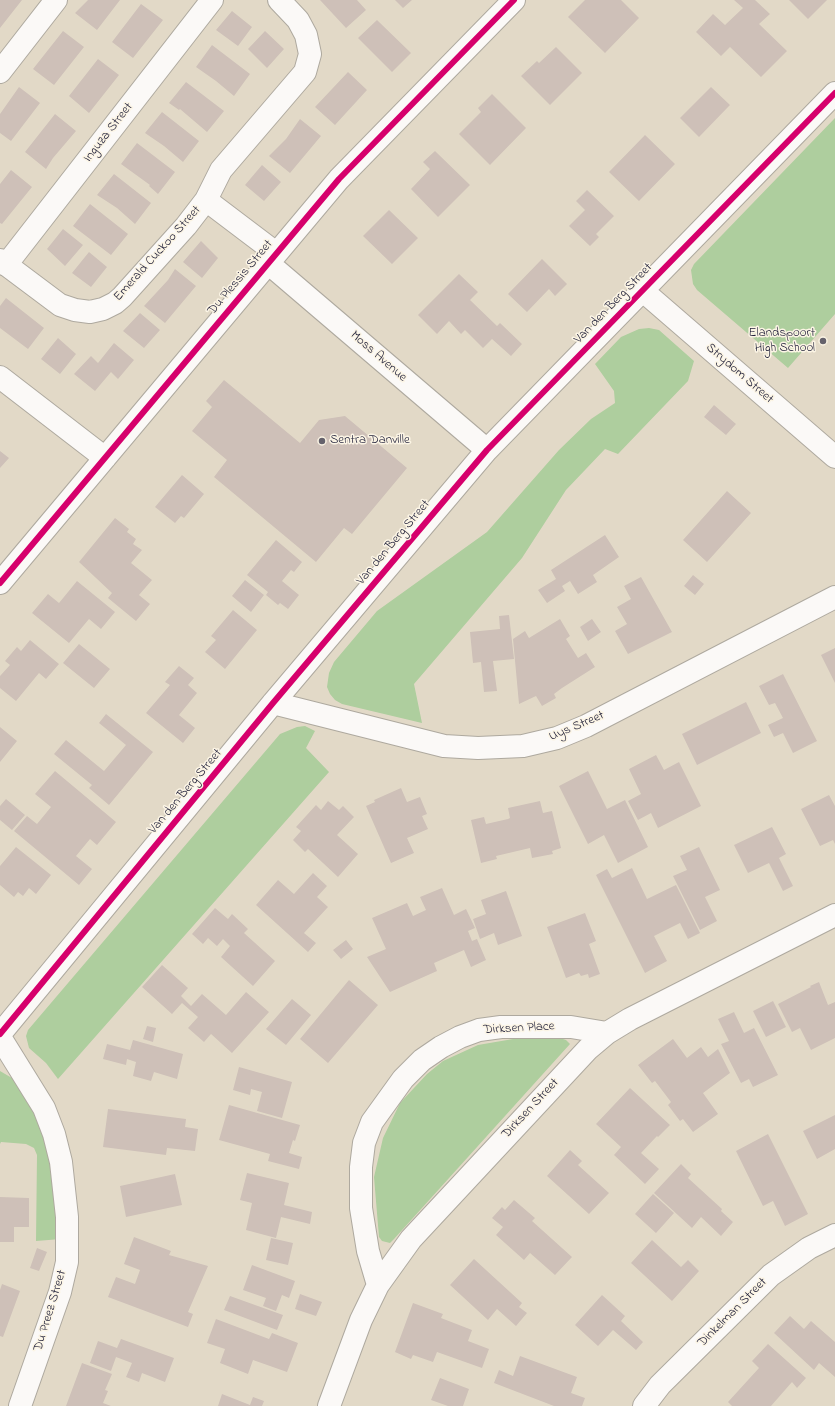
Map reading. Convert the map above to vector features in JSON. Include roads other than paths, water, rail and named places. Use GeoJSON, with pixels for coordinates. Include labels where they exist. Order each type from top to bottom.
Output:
{"type":"FeatureCollection","features":[{"type":"Feature","properties":{"kind":"street"},"geometry":{"type":"LineString","coordinates":[[0,72],[56,0]]}},
{"type":"Feature","properties":{"kind":"street","name":"Inguza Street"},"geometry":{"type":"LineString","coordinates":[[3,263],[212,0]]}},
{"type":"Feature","properties":{"kind":"street","name":"Emerald Cuckoo Street"},"geometry":{"type":"LineString","coordinates":[[3,263],[60,305],[75,310],[90,312],[103,309],[115,303],[122,297],[186,226],[206,200],[221,170],[305,72],[310,54],[306,35],[298,20],[279,0]]}},
{"type":"Feature","properties":{"kind":"street","name":"Du Plessis Street"},"geometry":{"type":"LineString","coordinates":[[0,583],[339,178],[514,0]]}},
{"type":"Feature","properties":{"kind":"street","name":"Van den Berg Street"},"geometry":{"type":"LineString","coordinates":[[0,1034],[273,703],[487,450],[835,93]]}},
{"type":"Feature","properties":{"kind":"street","name":"Moss Avenue"},"geometry":{"type":"LineString","coordinates":[[206,200],[487,450]]}},
{"type":"Feature","properties":{"kind":"street","name":"Strydom Street"},"geometry":{"type":"LineString","coordinates":[[643,291],[835,458]]}},
{"type":"Feature","properties":{"kind":"street"},"geometry":{"type":"LineString","coordinates":[[0,377],[105,458]]}},
{"type":"Feature","properties":{"kind":"street","name":"Uys Street"},"geometry":{"type":"LineString","coordinates":[[273,703],[444,746],[478,748],[523,746],[557,738],[586,726],[835,597]]}},
{"type":"Feature","properties":{"kind":"street","name":"Dirksen Street"},"geometry":{"type":"LineString","coordinates":[[329,1406],[362,1320],[378,1285],[411,1239],[588,1049],[607,1033],[630,1019],[835,916]]}},
{"type":"Feature","properties":{"kind":"street","name":"Dirksen Place"},"geometry":{"type":"LineString","coordinates":[[378,1285],[368,1251],[360,1208],[360,1167],[364,1143],[372,1122],[403,1079],[422,1060],[440,1047],[460,1037],[480,1030],[501,1027],[572,1027],[607,1033]]}},
{"type":"Feature","properties":{"kind":"street","name":"Du Preez Street"},"geometry":{"type":"LineString","coordinates":[[0,1037],[44,1108],[54,1134],[61,1162],[67,1217],[66,1262],[60,1292],[20,1406]]}},
{"type":"Feature","properties":{"kind":"street","name":"Dinkelman Street"},"geometry":{"type":"LineString","coordinates":[[644,1406],[660,1386],[771,1275],[809,1248],[835,1235]]}},
{"type":"Feature","properties":{"kind":"place","name":"Elandspoort High School"},"geometry":{"type":"Point","coordinates":[823,341]}},
{"type":"Feature","properties":{"kind":"place","name":"Sentra Danville"},"geometry":{"type":"Point","coordinates":[322,441]}}]}
